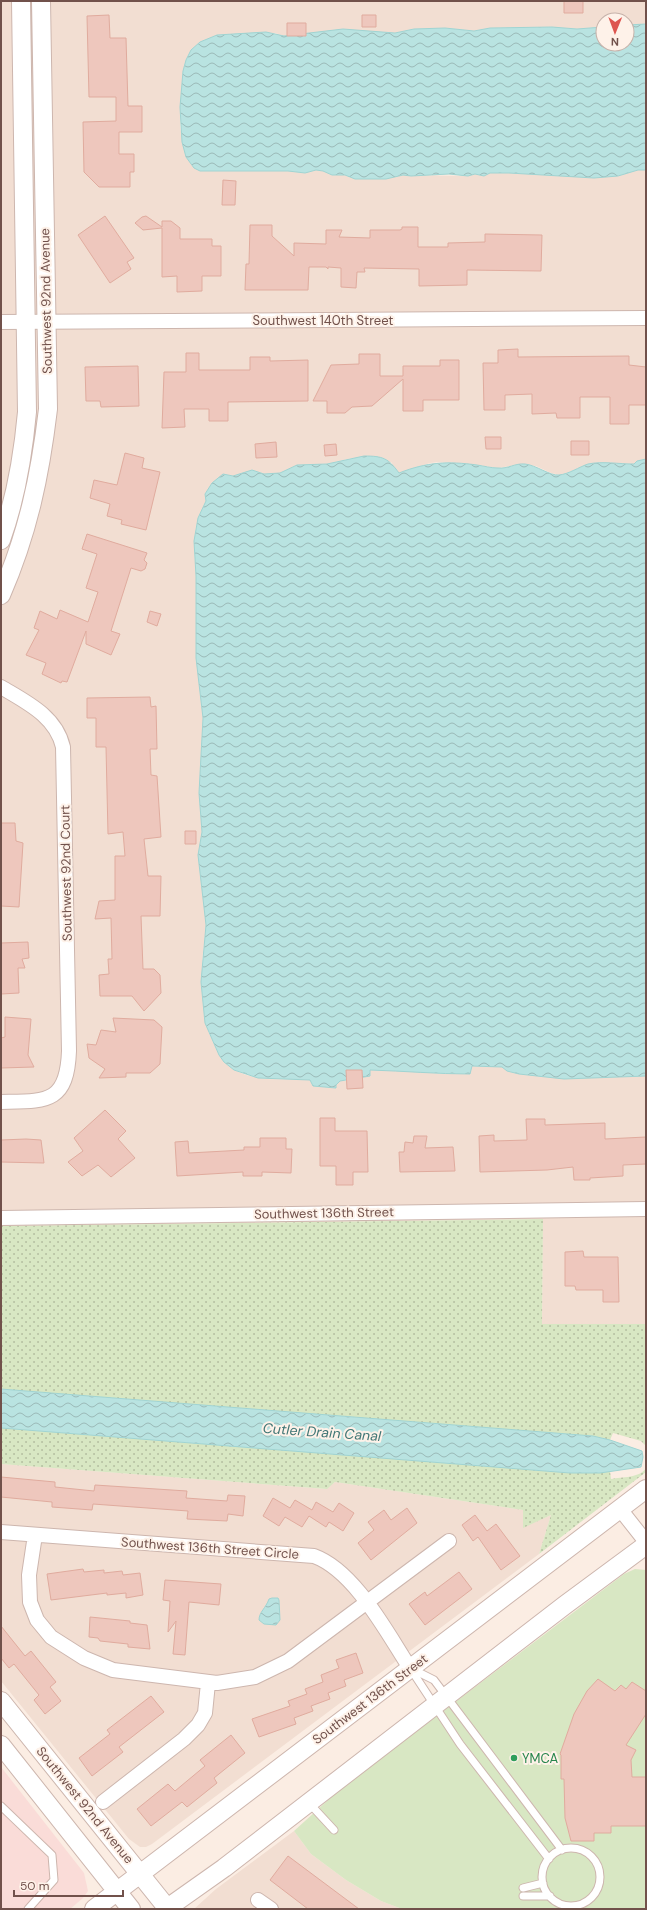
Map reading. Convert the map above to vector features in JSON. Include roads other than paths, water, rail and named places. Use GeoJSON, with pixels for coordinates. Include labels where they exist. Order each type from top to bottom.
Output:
{"type":"FeatureCollection","features":[{"type":"Feature","properties":{"kind":"street","name":"Southwest 92nd Avenue"},"geometry":{"type":"LineString","coordinates":[[1,540],[14,496],[24,446],[27,412],[27,322],[21,1]]}},
{"type":"Feature","properties":{"kind":"street","name":"Southwest 92nd Avenue"},"geometry":{"type":"LineString","coordinates":[[1,595],[16,560],[27,527],[43,451],[48,409],[41,1]]}},
{"type":"Feature","properties":{"kind":"street","name":"Southwest 140th Street"},"geometry":{"type":"LineString","coordinates":[[1,322],[46,323],[646,318]]}},
{"type":"Feature","properties":{"kind":"street","name":"Southwest 92nd Court"},"geometry":{"type":"LineString","coordinates":[[1,686],[48,720],[58,733],[63,747],[70,1051],[68,1073],[63,1087],[53,1096],[42,1100],[1,1102]]}},
{"type":"Feature","properties":{"kind":"street","name":"Southwest 136th Street"},"geometry":{"type":"LineString","coordinates":[[1,1218],[646,1209]]}},
{"type":"Feature","properties":{"kind":"street","name":"Southwest 136th Street"},"geometry":{"type":"LineString","coordinates":[[94,1909],[646,1489]]}},
{"type":"Feature","properties":{"kind":"street"},"geometry":{"type":"LineString","coordinates":[[620,1509],[646,1542]]}},
{"type":"Feature","properties":{"kind":"street","name":"Southwest 136th Street Circle"},"geometry":{"type":"LineString","coordinates":[[1,1532],[314,1556],[331,1565],[366,1602],[410,1668]]}},
{"type":"Feature","properties":{"kind":"street"},"geometry":{"type":"LineString","coordinates":[[35,1535],[29,1575],[30,1602],[37,1620],[51,1636],[84,1658],[113,1670],[208,1683],[226,1683],[248,1679],[280,1666],[449,1541]]}},
{"type":"Feature","properties":{"kind":"street"},"geometry":{"type":"LineString","coordinates":[[167,1909],[224,1868],[646,1545]]}},
{"type":"Feature","properties":{"kind":"street"},"geometry":{"type":"LineString","coordinates":[[103,1802],[184,1739],[198,1725],[205,1713],[208,1683]]}},
{"type":"Feature","properties":{"kind":"street","name":"Southwest 92nd Avenue"},"geometry":{"type":"LineString","coordinates":[[1,1701],[167,1909]]}},
{"type":"Feature","properties":{"kind":"street"},"geometry":{"type":"LineString","coordinates":[[1,1745],[131,1909]]}},
{"type":"Feature","properties":{"kind":"street"},"geometry":{"type":"LineString","coordinates":[[258,1900],[271,1909]]}},
{"type":"Feature","properties":{"kind":"lane"},"geometry":{"type":"LineString","coordinates":[[410,1668],[434,1680],[440,1702],[460,1744],[549,1859]]}},
{"type":"Feature","properties":{"kind":"lane"},"geometry":{"type":"LineString","coordinates":[[410,1668],[440,1702],[562,1850]]}},
{"type":"Feature","properties":{"kind":"lane"},"geometry":{"type":"LineString","coordinates":[[308,1803],[334,1830]]}},
{"type":"Feature","properties":{"kind":"lane"},"geometry":{"type":"LineString","coordinates":[[1,1806],[52,1855],[54,1880],[28,1909]]}},
{"type":"Feature","properties":{"kind":"lane"},"geometry":{"type":"LineString","coordinates":[[543,1883],[523,1892],[550,1896],[565,1905],[581,1904],[595,1894],[600,1881],[598,1866],[594,1859],[579,1849],[562,1850],[549,1859],[543,1874],[543,1883],[550,1896]]}},
{"type":"Feature","properties":{"kind":"water"},"geometry":{"type":"Polygon","coordinates":[[[646,24],[646,170],[638,170],[618,176],[594,178],[490,173],[484,176],[475,174],[468,176],[449,174],[403,175],[386,179],[355,179],[345,175],[332,175],[316,170],[305,173],[288,171],[200,171],[194,168],[186,157],[182,142],[180,107],[183,71],[191,50],[200,42],[217,35],[266,32],[284,36],[343,29],[395,33],[414,29],[445,28],[474,31],[490,28],[552,27],[577,29],[595,28],[595,52],[635,52],[635,25],[646,24]]]}},
{"type":"Feature","properties":{"kind":"water"},"geometry":{"type":"Polygon","coordinates":[[[364,456],[381,457],[392,464],[399,473],[409,469],[438,463],[477,465],[493,468],[525,464],[534,466],[555,475],[566,473],[588,464],[634,464],[637,461],[646,459],[646,1076],[564,1079],[519,1074],[507,1071],[502,1067],[472,1066],[470,1074],[370,1070],[370,1076],[340,1081],[336,1085],[336,1088],[313,1086],[310,1080],[258,1078],[234,1070],[224,1062],[219,1055],[205,1023],[201,982],[206,925],[198,855],[202,832],[199,793],[203,718],[196,658],[196,576],[194,541],[198,518],[206,501],[205,494],[212,483],[223,474],[233,476],[252,470],[264,474],[280,473],[297,465],[327,464],[364,456]]]}},
{"type":"Feature","properties":{"kind":"water","name":"Cutler Drain Canal"},"geometry":{"type":"Polygon","coordinates":[[[1,1389],[593,1436],[642,1451],[643,1457],[641,1467],[600,1473],[570,1473],[1,1428],[1,1389]]]}},
{"type":"Feature","properties":{"kind":"water"},"geometry":{"type":"Polygon","coordinates":[[[278,1598],[279,1600],[280,1620],[276,1625],[264,1624],[259,1620],[260,1615],[269,1599],[278,1598]]]}},
{"type":"Feature","properties":{"kind":"place","name":"YMCA"},"geometry":{"type":"Point","coordinates":[514,1758]}}]}
